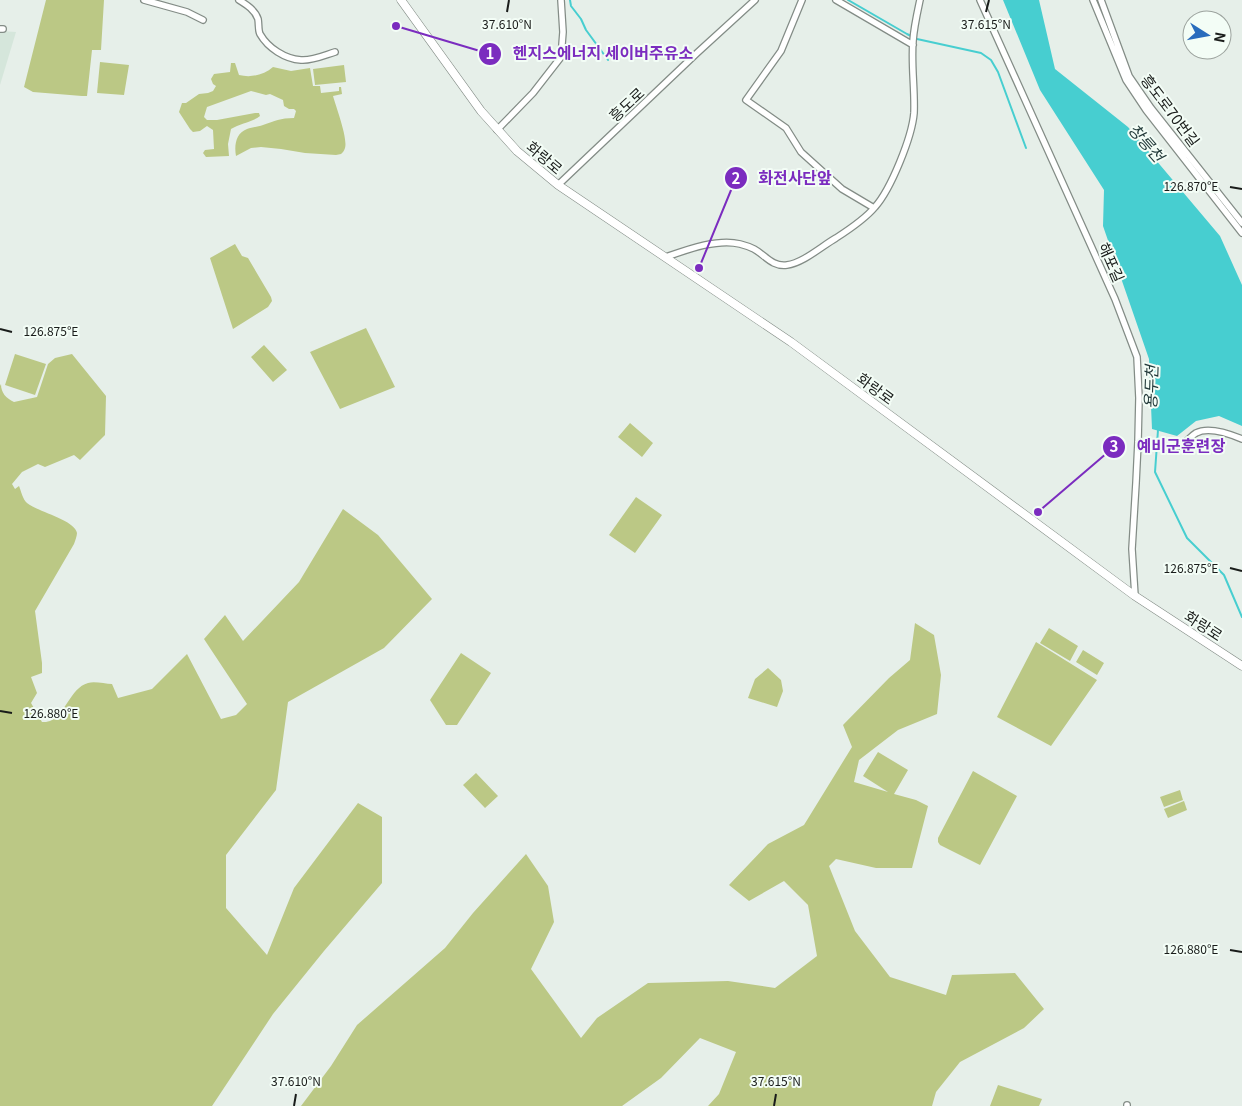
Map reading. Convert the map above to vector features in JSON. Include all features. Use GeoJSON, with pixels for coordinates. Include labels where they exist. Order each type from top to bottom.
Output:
{"type":"FeatureCollection","features":[{"type":"Feature","properties":{"kind":"main road","name":"화랑로"},"geometry":{"type":"LineString","coordinates":[[401,0],[481,112],[517,151],[558,185],[791,342],[1135,596],[1242,666]]}},
{"type":"Feature","properties":{"kind":"street"},"geometry":{"type":"LineString","coordinates":[[144,0],[187,12],[203,20]]}},
{"type":"Feature","properties":{"kind":"street"},"geometry":{"type":"LineString","coordinates":[[239,0],[251,8],[258,19],[259,33],[272,49],[301,60],[309,60],[335,52]]}},
{"type":"Feature","properties":{"kind":"street"},"geometry":{"type":"LineString","coordinates":[[497,130],[533,94],[561,56],[563,32],[561,0]]}},
{"type":"Feature","properties":{"kind":"street","name":"흥도로"},"geometry":{"type":"LineString","coordinates":[[558,185],[755,0]]}},
{"type":"Feature","properties":{"kind":"street"},"geometry":{"type":"LineString","coordinates":[[802,0],[781,51],[746,100],[786,128],[802,152],[842,189],[874,208]]}},
{"type":"Feature","properties":{"kind":"street"},"geometry":{"type":"LineString","coordinates":[[836,0],[913,43]]}},
{"type":"Feature","properties":{"kind":"street"},"geometry":{"type":"LineString","coordinates":[[666,257],[722,242],[738,243],[755,250],[771,262],[778,265],[786,265],[798,262],[849,230],[874,208],[885,194],[898,165],[910,132],[914,114],[913,43],[915,19],[920,0]]}},
{"type":"Feature","properties":{"kind":"street","name":"해포길"},"geometry":{"type":"LineString","coordinates":[[980,0],[1115,299],[1137,357],[1139,398],[1138,442],[1132,548],[1135,596]]}},
{"type":"Feature","properties":{"kind":"street"},"geometry":{"type":"LineString","coordinates":[[1093,0],[1126,80],[1146,110],[1242,234]]}},
{"type":"Feature","properties":{"kind":"street","name":"흥도로70번길"},"geometry":{"type":"LineString","coordinates":[[1101,0],[1129,76],[1151,108],[1242,223]]}},
{"type":"Feature","properties":{"kind":"street"},"geometry":{"type":"LineString","coordinates":[[1138,442],[1174,447],[1186,443],[1198,432],[1213,430],[1226,432],[1242,440]]}},
{"type":"Feature","properties":{"kind":"shaded area"},"geometry":{"type":"Polygon","coordinates":[[[0,31],[16,32],[0,85],[0,31]]]}},
{"type":"Feature","properties":{"kind":"green space"},"geometry":{"type":"Polygon","coordinates":[[[46,0],[104,0],[101,50],[92,50],[87,96],[33,92],[24,87],[46,0]]]}},
{"type":"Feature","properties":{"kind":"green space"},"geometry":{"type":"Polygon","coordinates":[[[100,62],[129,65],[124,95],[97,93],[100,62]]]}},
{"type":"Feature","properties":{"kind":"green space"},"geometry":{"type":"Polygon","coordinates":[[[231,63],[235,63],[239,75],[248,76],[261,74],[273,67],[291,71],[310,68],[313,86],[320,86],[321,93],[339,91],[339,87],[341,87],[342,94],[333,96],[345,137],[343,152],[336,155],[261,147],[251,148],[236,156],[235,148],[240,133],[249,128],[278,120],[294,118],[296,111],[284,106],[283,100],[270,94],[266,95],[251,91],[207,107],[204,117],[207,120],[255,113],[259,113],[260,116],[231,129],[228,144],[229,156],[206,157],[203,153],[205,150],[214,149],[213,130],[207,126],[200,131],[193,132],[179,112],[182,103],[186,103],[199,94],[213,91],[216,86],[211,79],[214,74],[230,72],[231,63]]]}},
{"type":"Feature","properties":{"kind":"green space"},"geometry":{"type":"Polygon","coordinates":[[[344,65],[346,82],[315,85],[313,69],[344,65]]]}},
{"type":"Feature","properties":{"kind":"green space"},"geometry":{"type":"Polygon","coordinates":[[[235,244],[242,256],[248,258],[272,301],[268,307],[233,329],[210,258],[235,244]]]}},
{"type":"Feature","properties":{"kind":"green space"},"geometry":{"type":"Polygon","coordinates":[[[366,328],[395,387],[340,409],[310,352],[366,328]]]}},
{"type":"Feature","properties":{"kind":"green space"},"geometry":{"type":"Polygon","coordinates":[[[264,345],[287,370],[273,382],[251,357],[264,345]]]}},
{"type":"Feature","properties":{"kind":"green space"},"geometry":{"type":"Polygon","coordinates":[[[15,354],[46,364],[35,395],[5,385],[15,354]]]}},
{"type":"Feature","properties":{"kind":"green space"},"geometry":{"type":"Polygon","coordinates":[[[72,354],[106,396],[105,435],[80,460],[74,455],[45,467],[38,464],[22,472],[12,484],[15,489],[19,486],[27,503],[70,524],[77,533],[74,544],[35,611],[42,673],[31,677],[37,693],[31,703],[42,722],[49,721],[60,714],[77,690],[88,683],[112,684],[118,698],[152,689],[187,654],[221,719],[236,715],[247,704],[204,639],[225,615],[243,641],[299,582],[343,509],[378,535],[432,599],[384,648],[288,702],[276,790],[226,855],[226,908],[267,955],[294,888],[358,803],[382,817],[382,883],[273,1014],[212,1106],[0,1106],[0,386],[1,384],[4,395],[14,402],[37,397],[48,364],[55,358],[72,354]]]}},
{"type":"Feature","properties":{"kind":"green space"},"geometry":{"type":"Polygon","coordinates":[[[630,423],[653,443],[642,457],[618,437],[630,423]]]}},
{"type":"Feature","properties":{"kind":"green space"},"geometry":{"type":"Polygon","coordinates":[[[636,497],[662,515],[635,553],[609,535],[636,497]]]}},
{"type":"Feature","properties":{"kind":"green space"},"geometry":{"type":"Polygon","coordinates":[[[915,623],[934,635],[941,675],[937,714],[898,730],[859,760],[854,782],[888,792],[863,776],[878,752],[908,770],[894,794],[916,800],[928,806],[912,868],[876,868],[836,859],[829,866],[855,931],[890,977],[946,995],[952,975],[1015,973],[1044,1009],[1024,1028],[960,1062],[936,1092],[932,1106],[708,1106],[719,1094],[736,1052],[700,1038],[661,1078],[622,1106],[301,1106],[331,1066],[357,1025],[445,948],[473,913],[526,854],[548,886],[554,922],[531,969],[581,1038],[597,1018],[648,983],[728,981],[775,988],[817,956],[808,905],[784,881],[749,901],[729,885],[768,844],[804,825],[852,747],[843,725],[889,678],[910,660],[915,623]]]}},
{"type":"Feature","properties":{"kind":"green space"},"geometry":{"type":"Polygon","coordinates":[[[1049,628],[1078,646],[1070,661],[1040,643],[1049,628]]]}},
{"type":"Feature","properties":{"kind":"green space"},"geometry":{"type":"Polygon","coordinates":[[[1036,642],[1097,680],[1051,746],[997,717],[1036,642]]]}},
{"type":"Feature","properties":{"kind":"green space"},"geometry":{"type":"Polygon","coordinates":[[[1083,650],[1104,663],[1097,675],[1076,662],[1083,650]]]}},
{"type":"Feature","properties":{"kind":"green space"},"geometry":{"type":"Polygon","coordinates":[[[461,653],[491,673],[457,725],[446,725],[430,700],[461,653]]]}},
{"type":"Feature","properties":{"kind":"green space"},"geometry":{"type":"Polygon","coordinates":[[[768,668],[781,680],[783,691],[777,707],[748,698],[755,679],[768,668]]]}},
{"type":"Feature","properties":{"kind":"green space"},"geometry":{"type":"Polygon","coordinates":[[[973,771],[1017,796],[980,865],[940,845],[938,842],[938,838],[973,771]]]}},
{"type":"Feature","properties":{"kind":"green space"},"geometry":{"type":"Polygon","coordinates":[[[476,773],[498,796],[485,808],[463,785],[476,773]]]}},
{"type":"Feature","properties":{"kind":"green space"},"geometry":{"type":"Polygon","coordinates":[[[1180,790],[1183,800],[1164,807],[1160,797],[1180,790]]]}},
{"type":"Feature","properties":{"kind":"green space"},"geometry":{"type":"Polygon","coordinates":[[[1184,801],[1187,810],[1168,818],[1164,809],[1184,801]]]}},
{"type":"Feature","properties":{"kind":"green space"},"geometry":{"type":"Polygon","coordinates":[[[998,1085],[1042,1099],[1039,1106],[990,1106],[998,1085]]]}},
{"type":"Feature","properties":{"kind":"water"},"geometry":{"type":"Polygon","coordinates":[[[1003,0],[1039,0],[1055,69],[1128,127],[1220,236],[1242,285],[1242,426],[1219,416],[1196,421],[1177,436],[1152,429],[1149,359],[1103,226],[1104,190],[1040,90],[1003,0]]]}},
{"type":"Feature","properties":{"kind":"waterway"},"geometry":{"type":"LineString","coordinates":[[570,0],[571,6],[581,19],[586,30],[608,60]]}},
{"type":"Feature","properties":{"kind":"waterway"},"geometry":{"type":"LineString","coordinates":[[848,0],[917,39],[981,53],[991,60],[998,72],[1026,148]]}},
{"type":"Feature","properties":{"kind":"waterway","name":"용두천"},"geometry":{"type":"LineString","coordinates":[[1158,430],[1155,472],[1187,538],[1224,575],[1242,617]]}},
{"type":"Feature","properties":{"kind":"place","name":"헨지스에너지 세이버주유소"},"geometry":{"type":"Point","coordinates":[396,26]}},
{"type":"Feature","properties":{"kind":"place","name":"화전사단앞"},"geometry":{"type":"Point","coordinates":[699,268]}},
{"type":"Feature","properties":{"kind":"place","name":"예비군훈련장"},"geometry":{"type":"Point","coordinates":[1038,512]}},
{"type":"Feature","properties":{"kind":"water label","name":"창릉천"},"geometry":{"type":"Point","coordinates":[1147,142]}}]}
